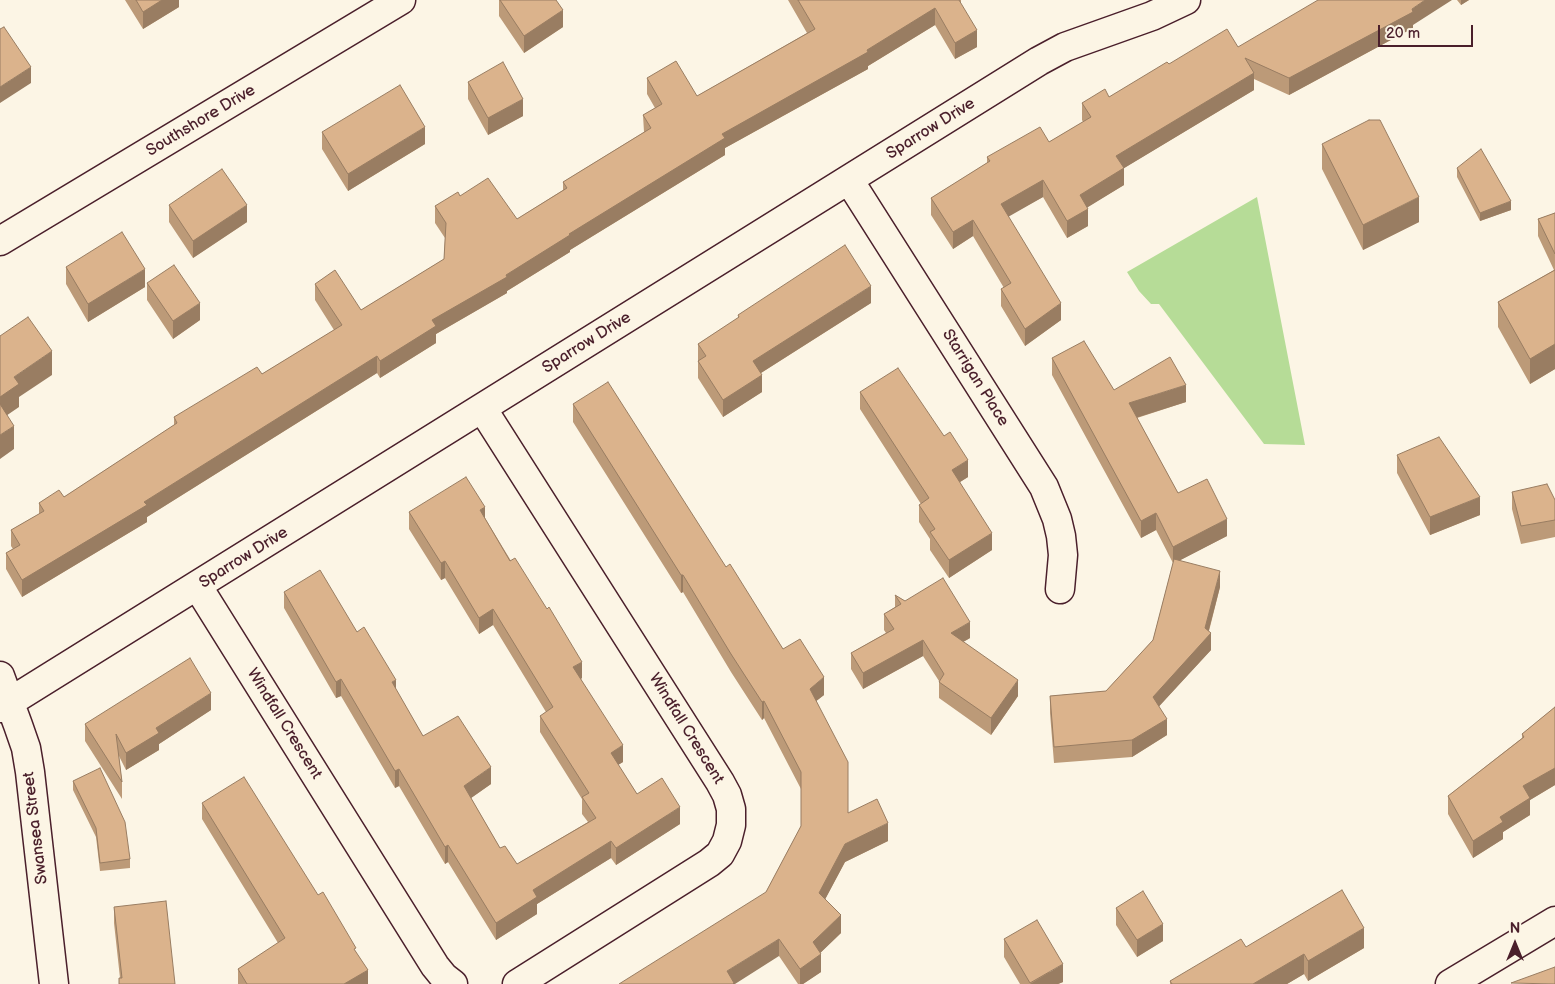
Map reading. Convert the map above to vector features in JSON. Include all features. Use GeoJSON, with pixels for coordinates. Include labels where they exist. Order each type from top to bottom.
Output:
{"type":"FeatureCollection","features":[{"type":"Feature","properties":{"kind":"street","name":"Southshore Drive"},"geometry":{"type":"LineString","coordinates":[[0,241],[401,0]]}},
{"type":"Feature","properties":{"kind":"street","name":"Sparrow Drive"},"geometry":{"type":"LineString","coordinates":[[5,705],[198,587],[482,408],[1056,52],[1092,36],[1152,16],[1186,0]]}},
{"type":"Feature","properties":{"kind":"street","name":"Starrigan Place"},"geometry":{"type":"LineString","coordinates":[[849,180],[1044,488],[1057,519],[1061,536],[1060,589]]}},
{"type":"Feature","properties":{"kind":"street","name":"Windfall Crescent"},"geometry":{"type":"LineString","coordinates":[[482,408],[720,782],[727,795],[731,809],[731,825],[727,840],[720,854],[710,863],[517,984]]}},
{"type":"Feature","properties":{"kind":"street","name":"Windfall Crescent"},"geometry":{"type":"LineString","coordinates":[[198,587],[436,966],[444,977],[454,984]]}},
{"type":"Feature","properties":{"kind":"street","name":"Swansea Street"},"geometry":{"type":"LineString","coordinates":[[0,676],[5,705],[26,748],[54,984]]}},
{"type":"Feature","properties":{"kind":"street"},"geometry":{"type":"LineString","coordinates":[[1450,984],[1555,921]]}},
{"type":"Feature","properties":{"kind":"green space"},"geometry":{"type":"Polygon","coordinates":[[[1257,197],[1305,445],[1264,444],[1159,304],[1151,304],[1139,291],[1127,272],[1257,197]]]}},
{"type":"Feature","properties":{"kind":"building"},"geometry":{"type":"Polygon","coordinates":[[[136,0],[162,0],[143,12],[136,0]]]}},
{"type":"Feature","properties":{"kind":"building"},"geometry":{"type":"Polygon","coordinates":[[[500,0],[556,0],[563,10],[524,36],[500,0]]]}},
{"type":"Feature","properties":{"kind":"building"},"geometry":{"type":"Polygon","coordinates":[[[798,0],[959,0],[977,30],[955,43],[935,8],[867,50],[868,52],[722,134],[725,138],[569,234],[506,275],[507,277],[432,320],[436,326],[380,361],[377,356],[144,502],[147,505],[22,580],[6,553],[20,545],[11,530],[44,511],[39,503],[59,490],[64,497],[177,423],[174,417],[257,367],[262,374],[342,325],[315,284],[335,270],[361,310],[444,259],[446,223],[435,206],[458,192],[460,196],[488,178],[517,219],[567,188],[563,182],[651,128],[643,115],[662,104],[647,78],[676,61],[697,96],[815,29],[798,0]]]}},
{"type":"Feature","properties":{"kind":"building"},"geometry":{"type":"Polygon","coordinates":[[[1318,0],[1425,0],[1412,9],[1413,12],[1289,78],[1245,58],[1254,73],[1116,156],[1124,168],[1080,195],[1088,209],[1067,221],[1043,180],[1001,204],[1061,303],[1025,329],[1001,289],[1011,283],[973,220],[953,232],[931,198],[990,161],[987,157],[1040,127],[1049,142],[1091,117],[1082,103],[1105,89],[1109,97],[1227,29],[1238,47],[1318,0]]]}},
{"type":"Feature","properties":{"kind":"building"},"geometry":{"type":"Polygon","coordinates":[[[4,27],[31,67],[0,87],[0,29],[4,27]]]}},
{"type":"Feature","properties":{"kind":"building"},"geometry":{"type":"Polygon","coordinates":[[[503,62],[523,99],[488,118],[468,82],[503,62]]]}},
{"type":"Feature","properties":{"kind":"building"},"geometry":{"type":"Polygon","coordinates":[[[400,85],[425,127],[348,174],[322,132],[400,85]]]}},
{"type":"Feature","properties":{"kind":"building"},"geometry":{"type":"Polygon","coordinates":[[[1369,120],[1380,120],[1419,197],[1363,225],[1322,144],[1369,120]]]}},
{"type":"Feature","properties":{"kind":"building"},"geometry":{"type":"Polygon","coordinates":[[[1481,149],[1511,201],[1480,213],[1457,168],[1481,149]]]}},
{"type":"Feature","properties":{"kind":"building"},"geometry":{"type":"Polygon","coordinates":[[[222,169],[247,205],[193,241],[169,205],[222,169]]]}},
{"type":"Feature","properties":{"kind":"building"},"geometry":{"type":"Polygon","coordinates":[[[1555,213],[1555,254],[1538,219],[1555,213]]]}},
{"type":"Feature","properties":{"kind":"building"},"geometry":{"type":"Polygon","coordinates":[[[122,232],[145,269],[88,304],[66,267],[122,232]]]}},
{"type":"Feature","properties":{"kind":"building"},"geometry":{"type":"Polygon","coordinates":[[[845,245],[871,286],[753,361],[762,375],[723,400],[698,361],[706,356],[698,344],[739,317],[738,315],[845,245]]]}},
{"type":"Feature","properties":{"kind":"building"},"geometry":{"type":"Polygon","coordinates":[[[174,265],[200,303],[173,321],[147,283],[174,265]]]}},
{"type":"Feature","properties":{"kind":"building"},"geometry":{"type":"Polygon","coordinates":[[[1555,270],[1555,344],[1530,359],[1498,302],[1555,270]]]}},
{"type":"Feature","properties":{"kind":"building"},"geometry":{"type":"Polygon","coordinates":[[[28,317],[52,351],[14,377],[19,384],[0,397],[0,336],[28,317]]]}},
{"type":"Feature","properties":{"kind":"building"},"geometry":{"type":"Polygon","coordinates":[[[1084,341],[1114,390],[1170,357],[1186,385],[1129,403],[1178,493],[1207,479],[1227,519],[1173,547],[1156,513],[1141,521],[1052,358],[1084,341]]]}},
{"type":"Feature","properties":{"kind":"building"},"geometry":{"type":"Polygon","coordinates":[[[898,368],[944,436],[950,432],[968,460],[952,470],[992,533],[949,560],[930,532],[935,529],[919,505],[929,498],[860,392],[898,368]]]}},
{"type":"Feature","properties":{"kind":"building"},"geometry":{"type":"Polygon","coordinates":[[[608,382],[726,567],[730,564],[783,649],[800,639],[824,677],[810,689],[848,762],[848,813],[877,799],[888,823],[845,844],[819,893],[841,915],[813,942],[821,954],[800,969],[779,939],[727,971],[733,984],[619,984],[766,892],[801,826],[801,772],[764,701],[762,702],[731,654],[683,575],[681,575],[573,404],[608,382]]]}},
{"type":"Feature","properties":{"kind":"building"},"geometry":{"type":"Polygon","coordinates":[[[0,404],[14,426],[0,435],[0,404]]]}},
{"type":"Feature","properties":{"kind":"building"},"geometry":{"type":"Polygon","coordinates":[[[1439,437],[1480,497],[1430,517],[1397,455],[1439,437]]]}},
{"type":"Feature","properties":{"kind":"building"},"geometry":{"type":"Polygon","coordinates":[[[466,477],[485,507],[480,510],[510,561],[515,558],[547,609],[549,607],[582,662],[573,667],[623,745],[611,753],[637,794],[662,778],[680,807],[616,848],[611,841],[533,890],[537,897],[496,923],[448,845],[445,847],[399,769],[395,771],[341,679],[336,682],[284,592],[320,570],[357,632],[364,627],[396,680],[392,682],[423,736],[458,716],[491,767],[464,786],[500,848],[505,846],[517,864],[596,818],[582,797],[589,793],[540,716],[553,707],[493,609],[479,618],[445,561],[441,563],[409,512],[466,477]]]}},
{"type":"Feature","properties":{"kind":"building"},"geometry":{"type":"Polygon","coordinates":[[[1547,484],[1555,500],[1555,520],[1521,526],[1512,492],[1547,484]]]}},
{"type":"Feature","properties":{"kind":"building"},"geometry":{"type":"Polygon","coordinates":[[[1174,559],[1220,571],[1205,628],[1211,633],[1153,697],[1167,719],[1132,740],[1054,747],[1050,696],[1106,691],[1153,640],[1174,559]]]}},
{"type":"Feature","properties":{"kind":"building"},"geometry":{"type":"Polygon","coordinates":[[[943,578],[970,622],[951,633],[1018,680],[991,718],[939,682],[944,674],[923,640],[863,673],[851,653],[894,629],[884,614],[901,604],[895,595],[905,601],[943,578]]]}},
{"type":"Feature","properties":{"kind":"building"},"geometry":{"type":"Polygon","coordinates":[[[190,658],[211,693],[156,728],[159,733],[126,753],[116,734],[122,782],[85,724],[190,658]]]}},
{"type":"Feature","properties":{"kind":"building"},"geometry":{"type":"Polygon","coordinates":[[[1555,707],[1555,768],[1523,786],[1530,798],[1500,817],[1503,822],[1473,841],[1448,796],[1524,737],[1522,734],[1555,707]]]}},
{"type":"Feature","properties":{"kind":"building"},"geometry":{"type":"Polygon","coordinates":[[[100,768],[125,822],[130,859],[100,863],[96,828],[73,781],[100,768]]]}},
{"type":"Feature","properties":{"kind":"building"},"geometry":{"type":"Polygon","coordinates":[[[244,777],[318,895],[323,892],[356,948],[354,949],[368,970],[344,984],[247,984],[238,969],[285,938],[202,803],[244,777]]]}},
{"type":"Feature","properties":{"kind":"building"},"geometry":{"type":"Polygon","coordinates":[[[1342,890],[1364,928],[1308,961],[1304,954],[1253,984],[1172,984],[1170,981],[1241,939],[1246,947],[1342,890]]]}},
{"type":"Feature","properties":{"kind":"building"},"geometry":{"type":"Polygon","coordinates":[[[1143,891],[1163,924],[1137,940],[1116,908],[1143,891]]]}},
{"type":"Feature","properties":{"kind":"building"},"geometry":{"type":"Polygon","coordinates":[[[166,901],[175,984],[119,984],[119,978],[122,978],[114,907],[166,901]]]}},
{"type":"Feature","properties":{"kind":"building"},"geometry":{"type":"Polygon","coordinates":[[[1037,920],[1063,964],[1030,983],[1004,939],[1037,920]]]}},
{"type":"Feature","properties":{"kind":"building"},"geometry":{"type":"Polygon","coordinates":[[[1555,967],[1555,984],[1511,983],[1555,967]]]}}]}
